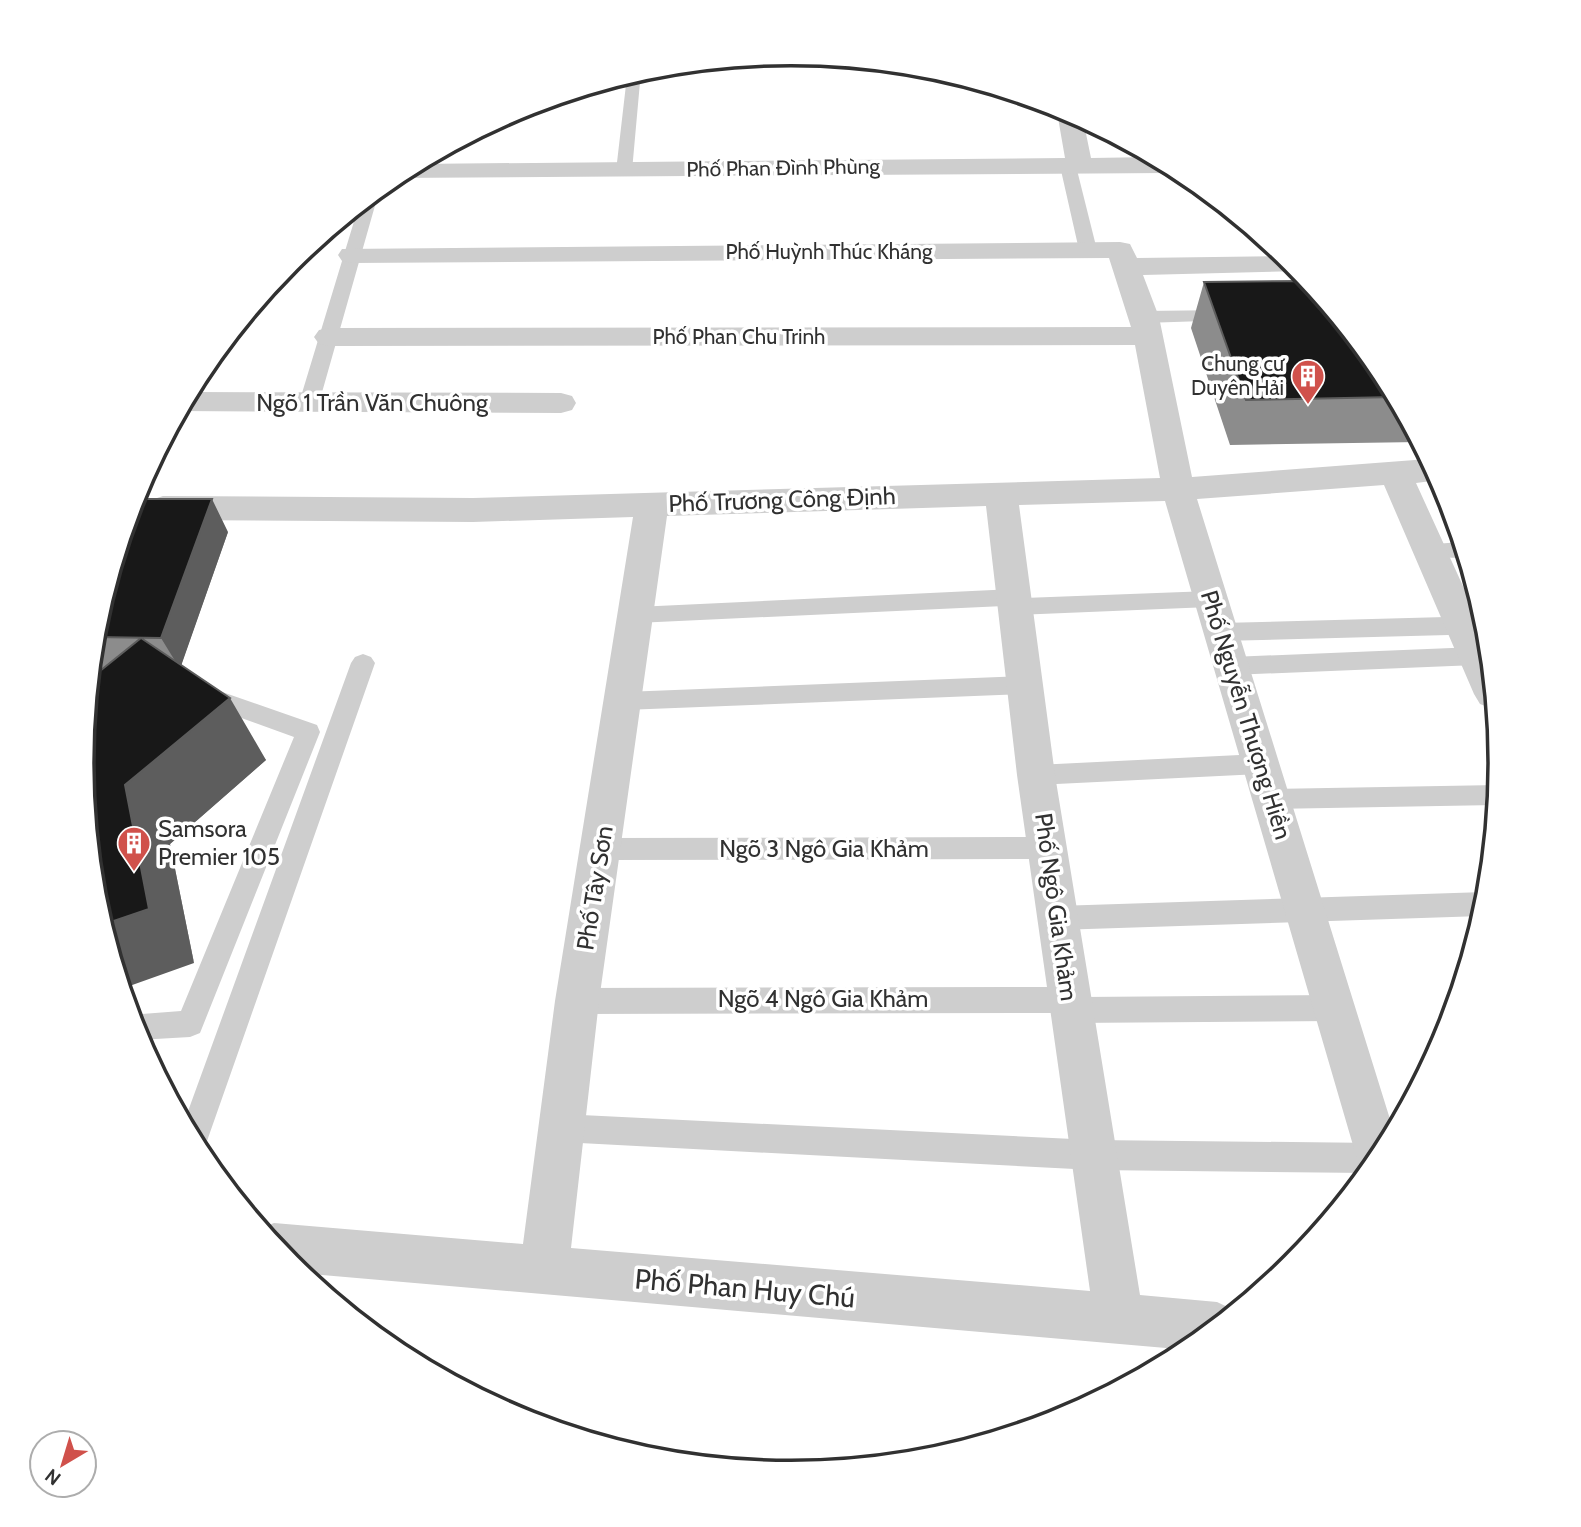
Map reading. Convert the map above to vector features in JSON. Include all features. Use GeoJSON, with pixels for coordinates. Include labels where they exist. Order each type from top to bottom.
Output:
{"type":"FeatureCollection","features":[{"type":"Feature","properties":{"kind":"street"},"geometry":{"type":"LineString","coordinates":[[1070,126],[1074,165]]}},
{"type":"Feature","properties":{"kind":"street","name":"Phố Phan Đình Phùng"},"geometry":{"type":"LineString","coordinates":[[423,172],[1147,165]]}},
{"type":"Feature","properties":{"kind":"street","name":"Phố Huỳnh Thúc Kháng"},"geometry":{"type":"LineString","coordinates":[[352,255],[1120,250],[1126,267]]}},
{"type":"Feature","properties":{"kind":"street"},"geometry":{"type":"LineString","coordinates":[[1126,267],[1276,264]]}},
{"type":"Feature","properties":{"kind":"street","name":"Phố Nguyễn Thượng Hiền"},"geometry":{"type":"LineString","coordinates":[[1126,267],[1146,327],[1178,489],[1374,1145]]}},
{"type":"Feature","properties":{"kind":"street","name":"Phố Phan Chu Trinh"},"geometry":{"type":"LineString","coordinates":[[329,337],[1146,327]]}},
{"type":"Feature","properties":{"kind":"street","name":"Ngõ 1 Trần Văn Chuông"},"geometry":{"type":"LineString","coordinates":[[195,402],[562,403]]}},
{"type":"Feature","properties":{"kind":"street","name":"Phố Trương Công Định"},"geometry":{"type":"LineString","coordinates":[[143,508],[473,510],[652,505],[1178,489],[1423,471]]}},
{"type":"Feature","properties":{"kind":"street"},"geometry":{"type":"LineString","coordinates":[[1395,472],[1447,551],[1475,635]]}},
{"type":"Feature","properties":{"kind":"street","name":"Phố Ngô Gia Khảm"},"geometry":{"type":"LineString","coordinates":[[1001,493],[1036,775],[1119,1320]]}},
{"type":"Feature","properties":{"kind":"street","name":"Phố Tây Sơn"},"geometry":{"type":"LineString","coordinates":[[544,1271],[577,1001],[652,505]]}},
{"type":"Feature","properties":{"kind":"street","name":"Phố Phan Huy Chú"},"geometry":{"type":"LineString","coordinates":[[291,1248],[1203,1325]]}},
{"type":"Feature","properties":{"kind":"lane"},"geometry":{"type":"LineString","coordinates":[[624,171],[634,85]]}},
{"type":"Feature","properties":{"kind":"lane"},"geometry":{"type":"LineString","coordinates":[[1074,165],[1088,250]]}},
{"type":"Feature","properties":{"kind":"lane"},"geometry":{"type":"LineString","coordinates":[[309,403],[365,212]]}},
{"type":"Feature","properties":{"kind":"lane"},"geometry":{"type":"LineString","coordinates":[[1146,327],[1243,316]]}},
{"type":"Feature","properties":{"kind":"lane"},"geometry":{"type":"LineString","coordinates":[[636,615],[1015,602],[1221,632],[1475,635]]}},
{"type":"Feature","properties":{"kind":"lane"},"geometry":{"type":"LineString","coordinates":[[1221,632],[1475,635]]}},
{"type":"Feature","properties":{"kind":"lane"},"geometry":{"type":"LineString","coordinates":[[197,1127],[363,663]]}},
{"type":"Feature","properties":{"kind":"lane"},"geometry":{"type":"LineString","coordinates":[[624,701],[1025,685]]}},
{"type":"Feature","properties":{"kind":"lane"},"geometry":{"type":"LineString","coordinates":[[146,1026],[190,1024],[308,732],[187,688],[175,696]]}},
{"type":"Feature","properties":{"kind":"lane"},"geometry":{"type":"LineString","coordinates":[[1036,775],[1260,764]]}},
{"type":"Feature","properties":{"kind":"lane"},"geometry":{"type":"LineString","coordinates":[[1271,799],[1487,795]]}},
{"type":"Feature","properties":{"kind":"lane","name":"Ngõ 3 Ngô Gia Khảm"},"geometry":{"type":"LineString","coordinates":[[601,849],[1047,848]]}},
{"type":"Feature","properties":{"kind":"lane"},"geometry":{"type":"LineString","coordinates":[[1057,918],[1473,905]]}},
{"type":"Feature","properties":{"kind":"lane","name":"Ngõ 4 Ngô Gia Khảm"},"geometry":{"type":"LineString","coordinates":[[577,1001],[1334,1008]]}},
{"type":"Feature","properties":{"kind":"lane"},"geometry":{"type":"LineString","coordinates":[[561,1128],[1094,1154],[1364,1159]]}},
{"type":"Feature","properties":{"kind":"building"},"geometry":{"type":"Polygon","coordinates":[[[1293,281],[1343,339],[1383,397],[1246,400],[1204,282],[1293,281]]]}},
{"type":"Feature","properties":{"kind":"building"},"geometry":{"type":"Polygon","coordinates":[[[146,499],[212,499],[161,638],[105,637],[130,539],[146,499]]]}},
{"type":"Feature","properties":{"kind":"building"},"geometry":{"type":"Polygon","coordinates":[[[141,638],[230,698],[125,785],[149,909],[112,922],[99,854],[95,809],[95,718],[99,672],[141,638]]]}},
{"type":"Feature","properties":{"kind":"place","name":"Chung cư Duyên Hải"},"geometry":{"type":"Point","coordinates":[1308,406]}},
{"type":"Feature","properties":{"kind":"place","name":"Samsora Premier 105"},"geometry":{"type":"Point","coordinates":[134,873]}}]}
